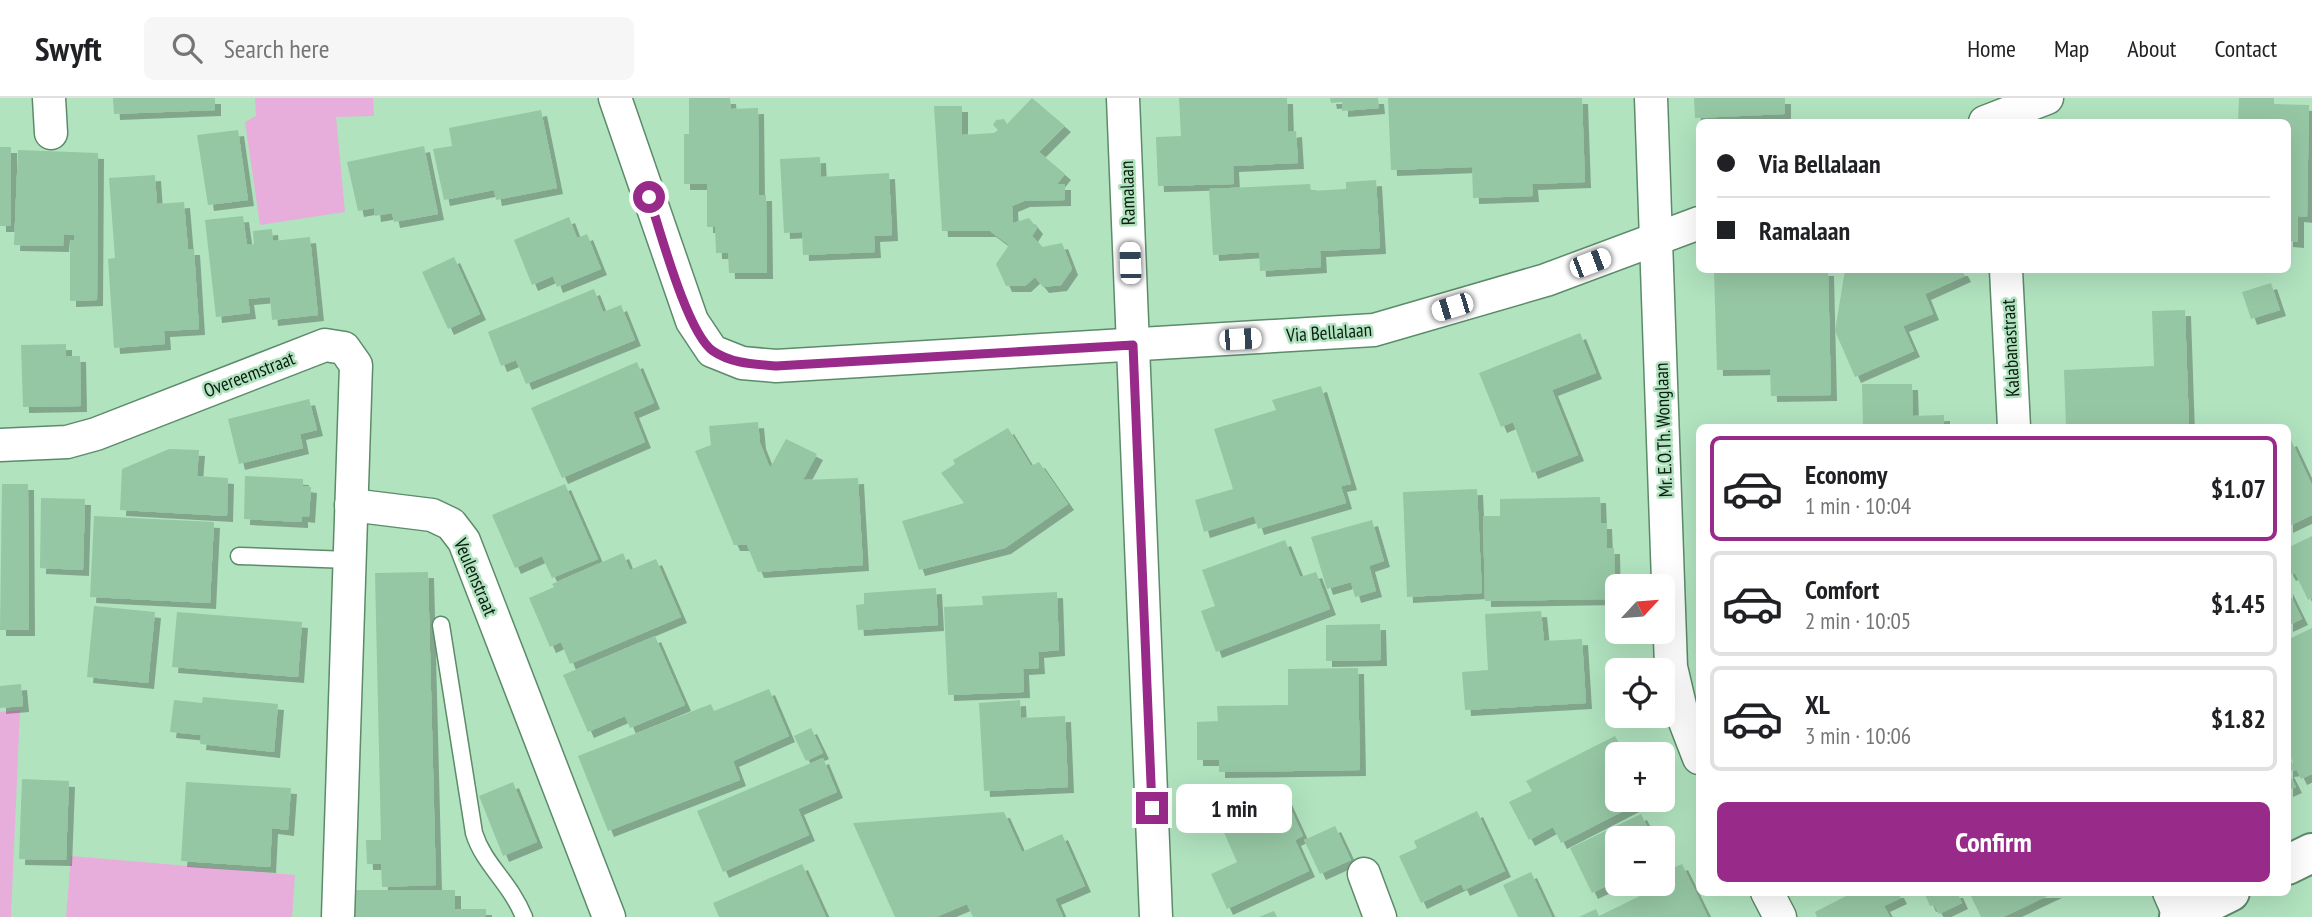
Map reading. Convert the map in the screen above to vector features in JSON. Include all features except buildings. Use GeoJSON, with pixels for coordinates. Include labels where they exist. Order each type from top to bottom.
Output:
{"type":"FeatureCollection","features":[{"type":"Feature","properties":{"kind":"street"},"geometry":{"type":"LineString","coordinates":[[49,98],[51,133]]}},
{"type":"Feature","properties":{"kind":"street","name":"Via Bellalaan"},"geometry":{"type":"LineString","coordinates":[[615,98],[692,321],[712,351],[742,363],[776,366],[1374,330],[1546,280],[1696,224]]}},
{"type":"Feature","properties":{"kind":"street","name":"Ramalaan"},"geometry":{"type":"LineString","coordinates":[[1123,98],[1156,917]]}},
{"type":"Feature","properties":{"kind":"street","name":"Mr. E.O.Th. Wonglaan"},"geometry":{"type":"LineString","coordinates":[[1651,98],[1671,667],[1682,714],[1696,750]]}},
{"type":"Feature","properties":{"kind":"street"},"geometry":{"type":"LineString","coordinates":[[1999,119],[2048,98]]}},
{"type":"Feature","properties":{"kind":"street","name":"Kalabanastraat"},"geometry":{"type":"LineString","coordinates":[[2006,273],[2014,424]]}},
{"type":"Feature","properties":{"kind":"street","name":"Overeemstraat"},"geometry":{"type":"LineString","coordinates":[[0,445],[67,442],[96,434],[325,345],[344,348],[356,365],[351,505]]}},
{"type":"Feature","properties":{"kind":"street"},"geometry":{"type":"LineString","coordinates":[[338,917],[351,505]]}},
{"type":"Feature","properties":{"kind":"street","name":"Veulenstraat"},"geometry":{"type":"LineString","coordinates":[[351,505],[432,515],[451,524],[464,541],[608,917]]}},
{"type":"Feature","properties":{"kind":"street"},"geometry":{"type":"LineString","coordinates":[[2291,863],[2312,853]]}},
{"type":"Feature","properties":{"kind":"street"},"geometry":{"type":"LineString","coordinates":[[1364,874],[1380,917]]}},
{"type":"Feature","properties":{"kind":"street"},"geometry":{"type":"LineString","coordinates":[[1770,896],[1780,917]]}},
{"type":"Feature","properties":{"kind":"street"},"geometry":{"type":"LineString","coordinates":[[2171,896],[2179,917],[2222,896]]}},
{"type":"Feature","properties":{"kind":"lane"},"geometry":{"type":"LineString","coordinates":[[239,556],[349,560]]}},
{"type":"Feature","properties":{"kind":"lane"},"geometry":{"type":"LineString","coordinates":[[441,625],[474,833],[484,857],[509,886],[524,917]]}},
{"type":"Feature","properties":{"kind":"shaded area"},"geometry":{"type":"Polygon","coordinates":[[[255,98],[373,98],[374,116],[336,117],[345,212],[260,225],[245,122],[256,116],[255,98]]]}},
{"type":"Feature","properties":{"kind":"shaded area"},"geometry":{"type":"Polygon","coordinates":[[[20,710],[11,917],[0,917],[0,712],[20,710]]]}},
{"type":"Feature","properties":{"kind":"shaded area"},"geometry":{"type":"Polygon","coordinates":[[[71,856],[295,875],[292,917],[66,917],[71,856]]]}},
{"type":"Feature","properties":{"kind":"route"},"geometry":{"type":"LineString","coordinates":[[649,197],[692,321],[712,351],[742,363],[776,366],[1133,345],[1152,808]]}}]}
